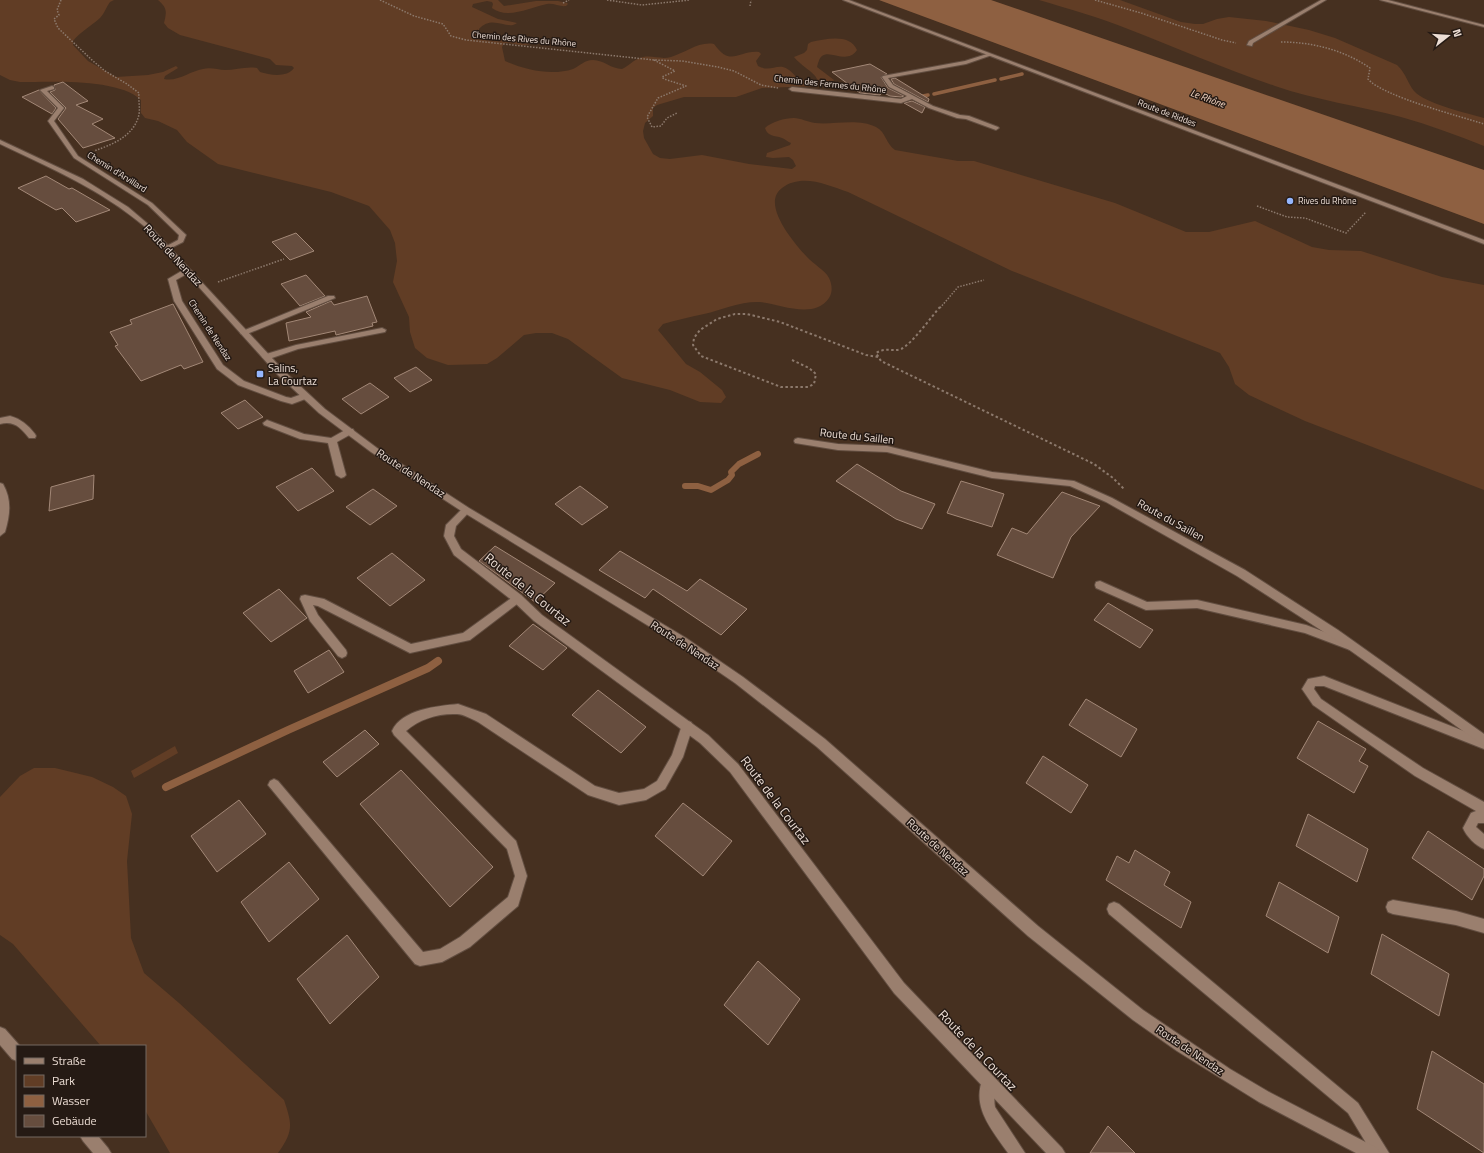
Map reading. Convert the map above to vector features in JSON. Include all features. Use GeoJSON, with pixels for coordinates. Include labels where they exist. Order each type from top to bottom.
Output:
{"type":"FeatureCollection","features":[{"type":"Feature","properties":{"kind":"street","name":"Route de Riddes"},"geometry":{"type":"LineString","coordinates":[[845,0],[1484,242]]}},
{"type":"Feature","properties":{"kind":"street"},"geometry":{"type":"LineString","coordinates":[[1250,44],[1251,42],[1324,0]]}},
{"type":"Feature","properties":{"kind":"street"},"geometry":{"type":"LineString","coordinates":[[1382,0],[1484,26]]}},
{"type":"Feature","properties":{"kind":"street","name":"Chemin des Fermes du Rhône"},"geometry":{"type":"LineString","coordinates":[[989,55],[966,62],[885,77],[891,86],[931,107],[959,117],[967,117],[996,128]]}},
{"type":"Feature","properties":{"kind":"street","name":"Chemin d'Arvillard"},"geometry":{"type":"LineString","coordinates":[[52,88],[43,90],[61,108],[51,121],[76,157],[150,204],[184,235],[182,241],[168,248]]}},
{"type":"Feature","properties":{"kind":"street","name":"Chemin des Fermes du Rhône"},"geometry":{"type":"LineString","coordinates":[[792,89],[901,101],[908,99],[911,96]]}},
{"type":"Feature","properties":{"kind":"street","name":"Route de Nendaz"},"geometry":{"type":"LineString","coordinates":[[0,142],[81,180],[112,198],[146,225],[266,357],[305,396],[350,432],[374,450],[466,510],[682,641],[739,680],[820,743],[1033,931],[1100,985],[1176,1041],[1225,1074],[1264,1097],[1372,1153]]}},
{"type":"Feature","properties":{"kind":"street","name":"Chemin de Nendaz"},"geometry":{"type":"LineString","coordinates":[[188,271],[176,276],[172,279],[172,283],[178,301],[220,367],[241,383],[284,399],[292,401],[305,396]]}},
{"type":"Feature","properties":{"kind":"street"},"geometry":{"type":"LineString","coordinates":[[244,332],[331,298]]}},
{"type":"Feature","properties":{"kind":"street"},"geometry":{"type":"LineString","coordinates":[[266,357],[296,346],[382,330]]}},
{"type":"Feature","properties":{"kind":"street"},"geometry":{"type":"LineString","coordinates":[[0,421],[10,418],[27,429],[32,436]]}},
{"type":"Feature","properties":{"kind":"street"},"geometry":{"type":"LineString","coordinates":[[267,423],[303,438],[332,441],[350,432]]}},
{"type":"Feature","properties":{"kind":"street"},"geometry":{"type":"LineString","coordinates":[[332,441],[341,475]]}},
{"type":"Feature","properties":{"kind":"street","name":"Route du Saillen"},"geometry":{"type":"LineString","coordinates":[[798,441],[838,447],[887,449],[992,474],[1071,483],[1115,503],[1241,573],[1355,648],[1484,741]]}},
{"type":"Feature","properties":{"kind":"street"},"geometry":{"type":"LineString","coordinates":[[0,486],[6,500],[6,509],[0,532]]}},
{"type":"Feature","properties":{"kind":"street","name":"Route de la Courtaz"},"geometry":{"type":"LineString","coordinates":[[466,510],[451,526],[450,536],[457,552],[517,598],[538,618],[704,739],[734,768],[898,988],[1056,1153]]}},
{"type":"Feature","properties":{"kind":"street"},"geometry":{"type":"LineString","coordinates":[[1100,585],[1146,606],[1197,604],[1306,629],[1355,648]]}},
{"type":"Feature","properties":{"kind":"street"},"geometry":{"type":"LineString","coordinates":[[342,653],[314,618],[305,599],[320,602],[410,649],[466,637],[517,598]]}},
{"type":"Feature","properties":{"kind":"street"},"geometry":{"type":"LineString","coordinates":[[1484,744],[1324,680],[1312,682],[1308,688],[1318,702],[1362,733],[1419,772],[1484,809]]}},
{"type":"Feature","properties":{"kind":"street"},"geometry":{"type":"LineString","coordinates":[[274,785],[420,959],[442,955],[466,942],[513,901],[521,876],[512,845],[398,731],[408,721],[430,712],[458,709],[482,718],[592,791],[619,799],[646,794],[661,785],[677,758],[687,726]]}},
{"type":"Feature","properties":{"kind":"street"},"geometry":{"type":"LineString","coordinates":[[1484,817],[1476,817],[1469,828],[1484,843]]}},
{"type":"Feature","properties":{"kind":"street"},"geometry":{"type":"LineString","coordinates":[[1393,907],[1456,918],[1484,926]]}},
{"type":"Feature","properties":{"kind":"street"},"geometry":{"type":"LineString","coordinates":[[1114,909],[1353,1108],[1381,1153]]}},
{"type":"Feature","properties":{"kind":"street"},"geometry":{"type":"LineString","coordinates":[[0,1034],[16,1053]]}},
{"type":"Feature","properties":{"kind":"street"},"geometry":{"type":"LineString","coordinates":[[988,1083],[986,1099],[988,1110],[1017,1153]]}},
{"type":"Feature","properties":{"kind":"street"},"geometry":{"type":"LineString","coordinates":[[89,1137],[103,1153]]}},
{"type":"Feature","properties":{"kind":"path"},"geometry":{"type":"LineString","coordinates":[[61,0],[58,10],[59,14],[54,19],[58,28],[104,70],[121,81],[133,86],[139,93],[138,118],[125,135],[112,145],[76,157]]}},
{"type":"Feature","properties":{"kind":"path","name":"Chemin des Rives du Rhône"},"geometry":{"type":"LineString","coordinates":[[380,0],[414,16],[443,24],[452,36],[466,40],[654,60]]}},
{"type":"Feature","properties":{"kind":"path"},"geometry":{"type":"LineString","coordinates":[[563,3],[569,0]]}},
{"type":"Feature","properties":{"kind":"path"},"geometry":{"type":"LineString","coordinates":[[607,0],[642,5],[690,0]]}},
{"type":"Feature","properties":{"kind":"path"},"geometry":{"type":"LineString","coordinates":[[750,6],[751,0]]}},
{"type":"Feature","properties":{"kind":"path"},"geometry":{"type":"LineString","coordinates":[[1095,0],[1222,40],[1250,44],[1296,42],[1349,56],[1362,61],[1370,68],[1368,79],[1373,85],[1392,94],[1484,124]]}},
{"type":"Feature","properties":{"kind":"path"},"geometry":{"type":"LineString","coordinates":[[654,60],[659,64],[675,70],[671,74],[662,77],[664,79],[686,86],[658,98],[647,117],[652,127],[655,127],[661,126],[667,118],[677,113]]}},
{"type":"Feature","properties":{"kind":"path","name":"Chemin des Fermes du Rhône"},"geometry":{"type":"LineString","coordinates":[[654,60],[682,61],[718,67],[734,71],[762,85],[775,88],[792,89]]}},
{"type":"Feature","properties":{"kind":"path"},"geometry":{"type":"LineString","coordinates":[[1257,206],[1288,217],[1305,218],[1346,232],[1376,201]]}},
{"type":"Feature","properties":{"kind":"path"},"geometry":{"type":"LineString","coordinates":[[203,288],[284,259]]}},
{"type":"Feature","properties":{"kind":"path"},"geometry":{"type":"LineString","coordinates":[[984,280],[958,287],[908,344],[900,349],[883,349],[876,353],[878,357],[881,361],[1094,464],[1113,478],[1129,494]]}},
{"type":"Feature","properties":{"kind":"path"},"geometry":{"type":"LineString","coordinates":[[792,360],[809,368],[816,374],[814,384],[808,387],[781,387],[701,356],[693,345],[694,338],[700,330],[717,319],[735,314],[747,314],[780,322],[866,355],[878,357]]}},
{"type":"Feature","properties":{"kind":"green space"},"geometry":{"type":"Polygon","coordinates":[[[0,0],[114,0],[110,2],[100,18],[73,41],[73,45],[88,61],[116,77],[148,75],[163,72],[176,66],[178,68],[165,76],[164,79],[169,80],[206,68],[225,70],[257,68],[260,72],[278,75],[287,73],[294,68],[292,66],[276,65],[270,59],[180,35],[168,28],[164,23],[166,10],[158,0],[498,0],[504,6],[536,1],[558,1],[568,4],[564,6],[547,4],[512,13],[498,11],[492,8],[492,2],[487,1],[473,4],[472,7],[498,19],[517,23],[509,25],[489,23],[479,29],[479,34],[492,37],[531,39],[533,42],[526,45],[504,43],[502,47],[505,61],[521,67],[548,72],[573,69],[590,60],[601,61],[614,68],[622,69],[640,58],[667,58],[703,44],[714,44],[720,51],[730,57],[746,53],[759,52],[761,54],[756,61],[758,66],[764,68],[786,68],[798,79],[815,80],[817,79],[815,76],[794,57],[804,53],[807,50],[808,44],[811,42],[837,38],[843,39],[849,41],[857,50],[853,54],[844,57],[825,54],[820,58],[817,67],[834,80],[831,84],[818,86],[762,88],[736,97],[684,97],[657,105],[653,108],[653,116],[645,123],[643,131],[644,138],[653,154],[660,158],[670,159],[702,155],[749,164],[792,169],[796,166],[793,160],[789,157],[766,157],[767,153],[790,145],[791,143],[768,133],[765,128],[771,124],[794,118],[815,123],[854,122],[869,124],[882,132],[895,150],[958,161],[974,161],[1115,203],[1186,232],[1209,232],[1255,221],[1312,247],[1329,250],[1361,251],[1442,277],[1484,285],[1484,490],[1305,421],[1249,395],[1235,384],[1229,367],[1220,353],[1012,271],[848,192],[815,182],[798,181],[782,188],[776,195],[775,204],[777,213],[788,234],[807,257],[825,272],[829,278],[832,291],[829,298],[823,305],[815,308],[796,309],[760,302],[746,303],[663,324],[658,330],[686,364],[700,372],[722,390],[726,397],[721,403],[700,402],[670,390],[622,378],[568,339],[552,333],[524,335],[497,358],[487,364],[448,365],[427,358],[415,348],[410,332],[409,317],[393,282],[397,261],[395,243],[390,230],[369,206],[331,192],[218,164],[187,142],[177,130],[158,121],[145,118],[141,113],[141,100],[131,93],[117,88],[84,83],[20,82],[10,80],[0,75],[0,0]]]}},
{"type":"Feature","properties":{"kind":"green space"},"geometry":{"type":"Polygon","coordinates":[[[1039,0],[1120,0],[1181,22],[1203,24],[1229,17],[1266,21],[1309,30],[1335,38],[1397,65],[1414,91],[1420,96],[1447,108],[1484,118],[1484,146],[1443,130],[1401,117],[1290,91],[1219,66],[1084,13],[1039,0]]]}},
{"type":"Feature","properties":{"kind":"green space"},"geometry":{"type":"Polygon","coordinates":[[[175,746],[178,753],[134,778],[131,771],[175,746]]]}},
{"type":"Feature","properties":{"kind":"green space"},"geometry":{"type":"Polygon","coordinates":[[[34,768],[55,768],[92,777],[113,787],[126,796],[132,814],[127,861],[131,938],[144,973],[179,1003],[284,1100],[289,1115],[290,1127],[287,1139],[278,1153],[170,1153],[146,1112],[146,1045],[100,1045],[13,944],[0,935],[0,797],[20,776],[34,768]]]}},
{"type":"Feature","properties":{"kind":"water","name":"Le Rhône"},"geometry":{"type":"Polygon","coordinates":[[[879,0],[991,0],[1484,170],[1484,224],[879,0]]]}},
{"type":"Feature","properties":{"kind":"building"},"geometry":{"type":"Polygon","coordinates":[[[870,64],[887,74],[881,77],[888,88],[904,96],[890,96],[882,92],[880,95],[860,93],[832,72],[870,64]]]}},
{"type":"Feature","properties":{"kind":"building"},"geometry":{"type":"Polygon","coordinates":[[[895,78],[929,99],[928,102],[894,84],[891,79],[895,78]]]}},
{"type":"Feature","properties":{"kind":"building"},"geometry":{"type":"Polygon","coordinates":[[[63,82],[88,101],[76,105],[103,119],[92,124],[115,138],[83,148],[58,119],[66,108],[50,92],[55,90],[54,85],[63,82]]]}},
{"type":"Feature","properties":{"kind":"building"},"geometry":{"type":"Polygon","coordinates":[[[39,90],[56,108],[52,114],[22,97],[39,90]]]}},
{"type":"Feature","properties":{"kind":"building"},"geometry":{"type":"Polygon","coordinates":[[[912,101],[925,107],[922,113],[904,103],[912,101]]]}},
{"type":"Feature","properties":{"kind":"building"},"geometry":{"type":"Polygon","coordinates":[[[46,176],[69,189],[72,188],[110,210],[76,222],[62,208],[56,210],[18,188],[46,176]]]}},
{"type":"Feature","properties":{"kind":"building"},"geometry":{"type":"Polygon","coordinates":[[[296,233],[314,251],[290,260],[272,242],[296,233]]]}},
{"type":"Feature","properties":{"kind":"building"},"geometry":{"type":"Polygon","coordinates":[[[306,275],[325,296],[300,306],[281,284],[306,275]]]}},
{"type":"Feature","properties":{"kind":"building"},"geometry":{"type":"Polygon","coordinates":[[[367,296],[377,322],[372,323],[373,326],[336,335],[335,331],[289,341],[286,323],[311,317],[306,312],[331,301],[334,305],[367,296]]]}},
{"type":"Feature","properties":{"kind":"building"},"geometry":{"type":"Polygon","coordinates":[[[173,304],[203,362],[184,369],[181,365],[141,381],[115,346],[118,345],[110,332],[132,324],[130,320],[173,304]]]}},
{"type":"Feature","properties":{"kind":"building"},"geometry":{"type":"Polygon","coordinates":[[[416,367],[432,380],[410,392],[394,378],[416,367]]]}},
{"type":"Feature","properties":{"kind":"building"},"geometry":{"type":"Polygon","coordinates":[[[370,383],[389,397],[361,414],[342,399],[370,383]]]}},
{"type":"Feature","properties":{"kind":"building"},"geometry":{"type":"Polygon","coordinates":[[[245,400],[263,417],[238,429],[221,413],[245,400]]]}},
{"type":"Feature","properties":{"kind":"building"},"geometry":{"type":"Polygon","coordinates":[[[857,464],[901,491],[935,504],[922,529],[896,519],[836,481],[857,464]]]}},
{"type":"Feature","properties":{"kind":"building"},"geometry":{"type":"Polygon","coordinates":[[[312,468],[334,491],[298,511],[276,487],[312,468]]]}},
{"type":"Feature","properties":{"kind":"building"},"geometry":{"type":"Polygon","coordinates":[[[94,475],[93,499],[49,511],[51,487],[94,475]]]}},
{"type":"Feature","properties":{"kind":"building"},"geometry":{"type":"Polygon","coordinates":[[[961,481],[1004,494],[992,527],[947,513],[961,481]]]}},
{"type":"Feature","properties":{"kind":"building"},"geometry":{"type":"Polygon","coordinates":[[[580,486],[608,507],[582,525],[555,504],[580,486]]]}},
{"type":"Feature","properties":{"kind":"building"},"geometry":{"type":"Polygon","coordinates":[[[373,489],[397,506],[370,525],[346,507],[373,489]]]}},
{"type":"Feature","properties":{"kind":"building"},"geometry":{"type":"Polygon","coordinates":[[[1062,492],[1100,506],[1071,537],[1053,578],[997,555],[1012,528],[1027,534],[1062,492]]]}},
{"type":"Feature","properties":{"kind":"building"},"geometry":{"type":"Polygon","coordinates":[[[495,546],[555,583],[535,602],[479,561],[495,546]]]}},
{"type":"Feature","properties":{"kind":"building"},"geometry":{"type":"Polygon","coordinates":[[[620,551],[687,591],[700,579],[747,609],[721,635],[653,589],[645,598],[599,570],[620,551]]]}},
{"type":"Feature","properties":{"kind":"building"},"geometry":{"type":"Polygon","coordinates":[[[392,553],[425,580],[390,606],[357,578],[392,553]]]}},
{"type":"Feature","properties":{"kind":"building"},"geometry":{"type":"Polygon","coordinates":[[[279,589],[307,618],[271,642],[243,613],[279,589]]]}},
{"type":"Feature","properties":{"kind":"building"},"geometry":{"type":"Polygon","coordinates":[[[1108,603],[1153,630],[1140,648],[1094,620],[1108,603]]]}},
{"type":"Feature","properties":{"kind":"building"},"geometry":{"type":"Polygon","coordinates":[[[533,624],[567,648],[543,670],[509,646],[533,624]]]}},
{"type":"Feature","properties":{"kind":"building"},"geometry":{"type":"Polygon","coordinates":[[[329,650],[344,672],[308,693],[294,671],[329,650]]]}},
{"type":"Feature","properties":{"kind":"building"},"geometry":{"type":"Polygon","coordinates":[[[598,690],[646,727],[621,753],[572,715],[598,690]]]}},
{"type":"Feature","properties":{"kind":"building"},"geometry":{"type":"Polygon","coordinates":[[[1086,699],[1137,729],[1121,757],[1069,725],[1086,699]]]}},
{"type":"Feature","properties":{"kind":"building"},"geometry":{"type":"Polygon","coordinates":[[[1318,721],[1366,749],[1359,761],[1368,766],[1354,793],[1297,758],[1318,721]]]}},
{"type":"Feature","properties":{"kind":"building"},"geometry":{"type":"Polygon","coordinates":[[[365,730],[379,744],[337,777],[323,762],[365,730]]]}},
{"type":"Feature","properties":{"kind":"building"},"geometry":{"type":"Polygon","coordinates":[[[1043,756],[1088,785],[1071,813],[1026,783],[1043,756]]]}},
{"type":"Feature","properties":{"kind":"building"},"geometry":{"type":"Polygon","coordinates":[[[401,770],[493,867],[450,907],[360,804],[401,770]]]}},
{"type":"Feature","properties":{"kind":"building"},"geometry":{"type":"Polygon","coordinates":[[[239,800],[266,834],[217,872],[191,836],[239,800]]]}},
{"type":"Feature","properties":{"kind":"building"},"geometry":{"type":"Polygon","coordinates":[[[683,803],[732,841],[703,876],[655,836],[683,803]]]}},
{"type":"Feature","properties":{"kind":"building"},"geometry":{"type":"Polygon","coordinates":[[[1308,814],[1368,849],[1357,882],[1296,846],[1308,814]]]}},
{"type":"Feature","properties":{"kind":"building"},"geometry":{"type":"Polygon","coordinates":[[[1428,831],[1484,869],[1484,876],[1472,900],[1412,858],[1428,831]]]}},
{"type":"Feature","properties":{"kind":"building"},"geometry":{"type":"Polygon","coordinates":[[[1135,850],[1170,872],[1164,885],[1191,902],[1181,928],[1106,880],[1117,856],[1129,863],[1135,850]]]}},
{"type":"Feature","properties":{"kind":"building"},"geometry":{"type":"Polygon","coordinates":[[[289,862],[319,899],[269,942],[241,902],[289,862]]]}},
{"type":"Feature","properties":{"kind":"building"},"geometry":{"type":"Polygon","coordinates":[[[1279,882],[1339,917],[1328,953],[1266,916],[1279,882]]]}},
{"type":"Feature","properties":{"kind":"building"},"geometry":{"type":"Polygon","coordinates":[[[1382,934],[1449,974],[1439,1016],[1371,974],[1382,934]]]}},
{"type":"Feature","properties":{"kind":"building"},"geometry":{"type":"Polygon","coordinates":[[[347,935],[379,977],[330,1024],[297,979],[347,935]]]}},
{"type":"Feature","properties":{"kind":"building"},"geometry":{"type":"Polygon","coordinates":[[[758,961],[800,999],[768,1045],[724,1005],[758,961]]]}},
{"type":"Feature","properties":{"kind":"building"},"geometry":{"type":"Polygon","coordinates":[[[1432,1051],[1484,1084],[1484,1153],[1417,1109],[1432,1051]]]}},
{"type":"Feature","properties":{"kind":"building"},"geometry":{"type":"Polygon","coordinates":[[[1108,1126],[1135,1153],[1090,1153],[1108,1126]]]}},
{"type":"Feature","properties":{"kind":"waterway"},"geometry":{"type":"LineString","coordinates":[[1001,79],[1022,74]]}},
{"type":"Feature","properties":{"kind":"waterway"},"geometry":{"type":"LineString","coordinates":[[934,94],[995,80]]}},
{"type":"Feature","properties":{"kind":"waterway"},"geometry":{"type":"LineString","coordinates":[[918,97],[928,95]]}},
{"type":"Feature","properties":{"kind":"waterway"},"geometry":{"type":"LineString","coordinates":[[685,486],[698,486],[711,490],[728,480],[732,475],[731,472],[739,464],[758,454]]}},
{"type":"Feature","properties":{"kind":"waterway"},"geometry":{"type":"LineString","coordinates":[[166,787],[288,730],[428,668],[438,661]]}},
{"type":"Feature","properties":{"kind":"place","name":"Rives du Rhône"},"geometry":{"type":"Point","coordinates":[1290,201]}},
{"type":"Feature","properties":{"kind":"place","name":"Salins, La Courtaz"},"geometry":{"type":"Point","coordinates":[260,374]}}]}
